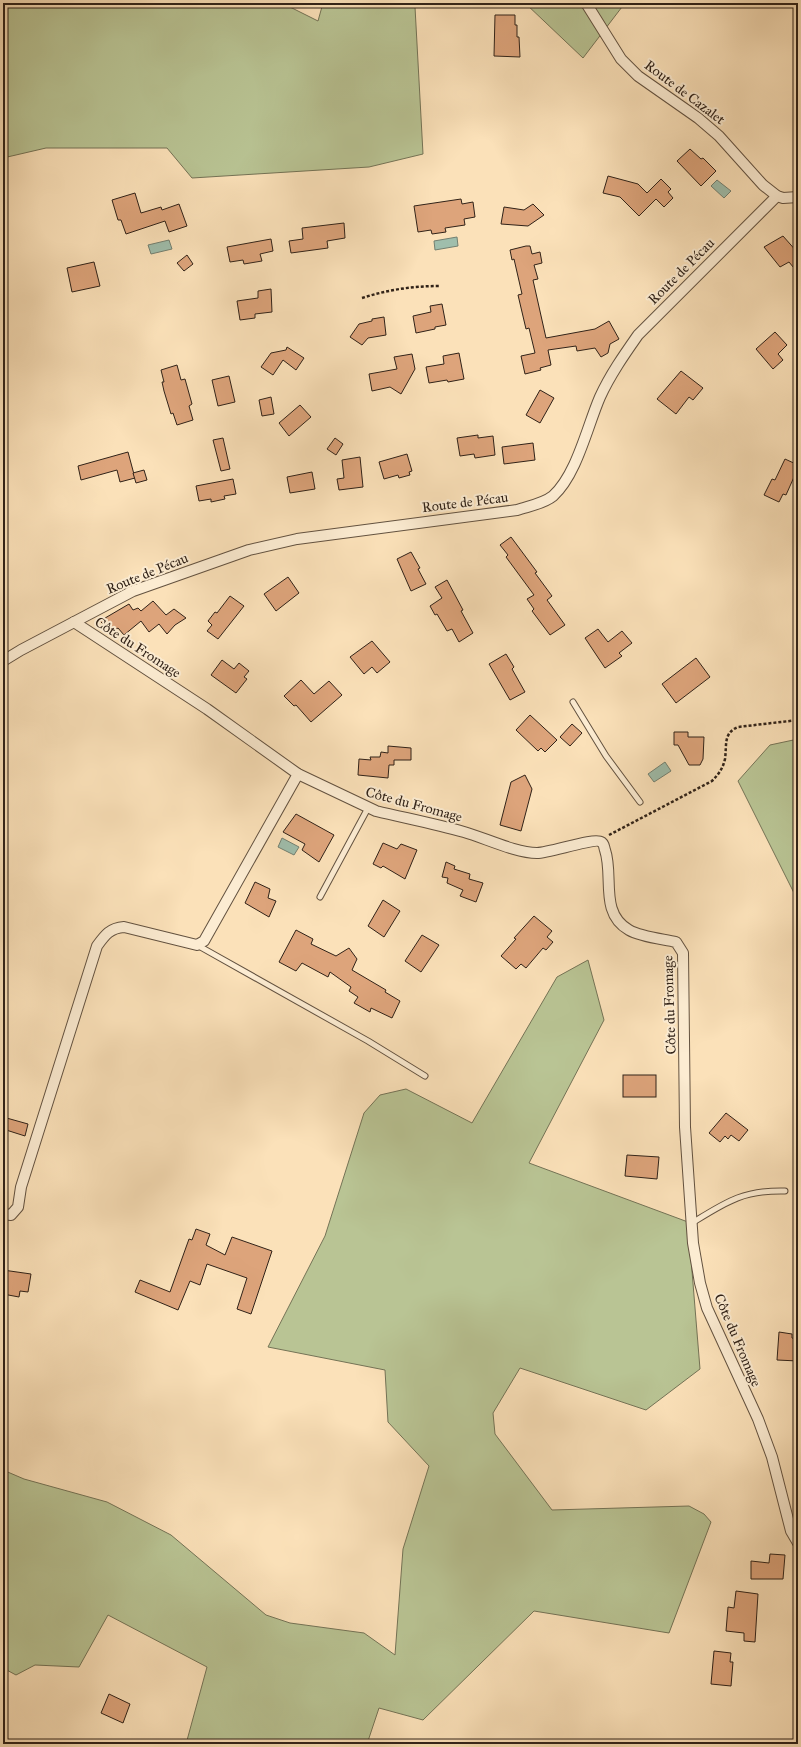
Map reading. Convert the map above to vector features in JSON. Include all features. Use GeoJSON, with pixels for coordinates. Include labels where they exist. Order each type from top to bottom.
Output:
{"type":"FeatureCollection","features":[{"type":"Feature","properties":{"kind":"street","name":"Route de Cazalet"},"geometry":{"type":"LineString","coordinates":[[586,3],[621,59],[638,76],[698,118],[720,136],[763,185],[777,196]]}},
{"type":"Feature","properties":{"kind":"street"},"geometry":{"type":"LineString","coordinates":[[777,196],[783,198],[798,197]]}},
{"type":"Feature","properties":{"kind":"street","name":"Route de Pécau"},"geometry":{"type":"LineString","coordinates":[[3,661],[133,591],[249,550],[297,539],[517,510],[548,499],[554,495],[569,477],[601,397],[623,357],[638,335],[777,196]]}},
{"type":"Feature","properties":{"kind":"street","name":"Côte du Fromage"},"geometry":{"type":"LineString","coordinates":[[74,622],[207,709],[298,774],[368,808],[464,832],[528,853],[546,853],[592,840],[600,840],[603,843],[607,855],[609,896],[612,910],[616,918],[629,930],[676,942],[683,953],[685,1127],[692,1223],[700,1284],[707,1308],[758,1419],[772,1457],[791,1531],[798,1543]]}},
{"type":"Feature","properties":{"kind":"street"},"geometry":{"type":"LineString","coordinates":[[3,1214],[11,1215],[18,1206],[21,1187],[97,946],[107,932],[114,928],[124,927],[197,945],[204,941],[298,774]]}},
{"type":"Feature","properties":{"kind":"lane"},"geometry":{"type":"LineString","coordinates":[[573,702],[606,756],[640,802]]}},
{"type":"Feature","properties":{"kind":"lane"},"geometry":{"type":"LineString","coordinates":[[320,897],[368,808]]}},
{"type":"Feature","properties":{"kind":"lane"},"geometry":{"type":"LineString","coordinates":[[197,945],[368,1041],[425,1076]]}},
{"type":"Feature","properties":{"kind":"lane"},"geometry":{"type":"LineString","coordinates":[[692,1223],[724,1203],[749,1193],[784,1191]]}},
{"type":"Feature","properties":{"kind":"path"},"geometry":{"type":"LineString","coordinates":[[362,298],[377,293],[401,289],[439,286]]}},
{"type":"Feature","properties":{"kind":"path"},"geometry":{"type":"LineString","coordinates":[[600,840],[712,780],[721,771],[725,760],[728,734],[732,729],[798,720]]}},
{"type":"Feature","properties":{"kind":"green space"},"geometry":{"type":"Polygon","coordinates":[[[3,3],[282,3],[318,21],[323,3],[416,3],[423,154],[369,167],[192,178],[167,148],[46,148],[3,158],[3,3]]]}},
{"type":"Feature","properties":{"kind":"green space"},"geometry":{"type":"Polygon","coordinates":[[[525,3],[625,3],[583,58],[525,3]]]}},
{"type":"Feature","properties":{"kind":"green space"},"geometry":{"type":"Polygon","coordinates":[[[798,739],[798,901],[738,781],[770,745],[798,739]]]}},
{"type":"Feature","properties":{"kind":"green space"},"geometry":{"type":"Polygon","coordinates":[[[588,960],[604,1020],[529,1163],[688,1222],[700,1369],[646,1410],[520,1368],[493,1413],[495,1434],[552,1510],[689,1506],[704,1514],[711,1522],[669,1633],[534,1611],[423,1720],[379,1708],[367,1744],[186,1744],[207,1667],[108,1615],[79,1667],[35,1665],[16,1675],[3,1668],[3,1470],[24,1479],[107,1502],[171,1535],[266,1615],[290,1623],[364,1633],[395,1655],[403,1549],[429,1466],[388,1422],[385,1370],[268,1347],[325,1236],[364,1113],[380,1095],[406,1089],[472,1123],[557,977],[588,960]]]}},
{"type":"Feature","properties":{"kind":"shaded area"},"geometry":{"type":"Polygon","coordinates":[[[717,180],[731,191],[724,198],[711,186],[717,180]]]}},
{"type":"Feature","properties":{"kind":"shaded area"},"geometry":{"type":"Polygon","coordinates":[[[457,237],[458,246],[435,250],[434,241],[457,237]]]}},
{"type":"Feature","properties":{"kind":"shaded area"},"geometry":{"type":"Polygon","coordinates":[[[169,240],[172,249],[151,254],[148,245],[169,240]]]}},
{"type":"Feature","properties":{"kind":"shaded area"},"geometry":{"type":"Polygon","coordinates":[[[665,762],[671,771],[654,782],[648,774],[665,762]]]}},
{"type":"Feature","properties":{"kind":"shaded area"},"geometry":{"type":"Polygon","coordinates":[[[282,838],[299,847],[294,855],[278,847],[282,838]]]}},
{"type":"Feature","properties":{"kind":"building"},"geometry":{"type":"Polygon","coordinates":[[[495,15],[515,15],[517,37],[519,37],[520,57],[494,56],[495,15]]]}},
{"type":"Feature","properties":{"kind":"building"},"geometry":{"type":"Polygon","coordinates":[[[690,149],[701,159],[703,158],[716,171],[701,186],[677,161],[690,149]]]}},
{"type":"Feature","properties":{"kind":"building"},"geometry":{"type":"Polygon","coordinates":[[[608,176],[638,184],[647,193],[661,179],[671,189],[668,192],[673,198],[664,207],[656,199],[639,216],[620,197],[603,193],[608,176]]]}},
{"type":"Feature","properties":{"kind":"building"},"geometry":{"type":"Polygon","coordinates":[[[135,193],[141,213],[161,207],[162,210],[179,204],[187,226],[169,232],[165,221],[126,234],[121,220],[118,220],[112,200],[135,193]]]}},
{"type":"Feature","properties":{"kind":"building"},"geometry":{"type":"Polygon","coordinates":[[[461,199],[462,204],[473,202],[475,217],[464,219],[465,225],[445,228],[446,232],[432,234],[431,230],[418,232],[414,206],[461,199]]]}},
{"type":"Feature","properties":{"kind":"building"},"geometry":{"type":"Polygon","coordinates":[[[533,204],[544,215],[528,226],[501,224],[504,207],[524,210],[533,204]]]}},
{"type":"Feature","properties":{"kind":"building"},"geometry":{"type":"Polygon","coordinates":[[[344,223],[345,238],[327,241],[328,248],[291,253],[289,241],[303,239],[302,228],[344,223]]]}},
{"type":"Feature","properties":{"kind":"building"},"geometry":{"type":"Polygon","coordinates":[[[783,236],[798,253],[798,273],[789,262],[780,267],[764,247],[783,236]]]}},
{"type":"Feature","properties":{"kind":"building"},"geometry":{"type":"Polygon","coordinates":[[[271,239],[273,251],[260,254],[262,261],[244,264],[243,260],[230,262],[227,247],[271,239]]]}},
{"type":"Feature","properties":{"kind":"building"},"geometry":{"type":"Polygon","coordinates":[[[530,246],[532,254],[540,252],[542,263],[534,265],[538,279],[533,280],[546,338],[595,329],[609,321],[619,339],[610,344],[608,353],[601,357],[595,348],[577,351],[576,346],[548,350],[551,365],[540,368],[541,370],[525,374],[521,356],[535,353],[529,328],[526,329],[518,295],[522,294],[514,259],[512,260],[510,250],[530,246]]]}},
{"type":"Feature","properties":{"kind":"building"},"geometry":{"type":"Polygon","coordinates":[[[187,255],[193,264],[184,271],[177,263],[187,255]]]}},
{"type":"Feature","properties":{"kind":"building"},"geometry":{"type":"Polygon","coordinates":[[[94,262],[100,286],[72,292],[67,268],[94,262]]]}},
{"type":"Feature","properties":{"kind":"building"},"geometry":{"type":"Polygon","coordinates":[[[271,289],[272,312],[255,314],[255,318],[240,320],[237,301],[258,298],[258,291],[271,289]]]}},
{"type":"Feature","properties":{"kind":"building"},"geometry":{"type":"Polygon","coordinates":[[[442,304],[446,325],[416,333],[413,316],[431,312],[430,306],[442,304]]]}},
{"type":"Feature","properties":{"kind":"building"},"geometry":{"type":"Polygon","coordinates":[[[384,317],[386,335],[368,338],[362,345],[350,337],[359,324],[372,321],[372,319],[384,317]]]}},
{"type":"Feature","properties":{"kind":"building"},"geometry":{"type":"Polygon","coordinates":[[[775,332],[787,345],[778,354],[783,360],[773,369],[756,349],[775,332]]]}},
{"type":"Feature","properties":{"kind":"building"},"geometry":{"type":"Polygon","coordinates":[[[287,347],[304,358],[296,370],[283,360],[273,375],[261,367],[271,353],[286,350],[287,347]]]}},
{"type":"Feature","properties":{"kind":"building"},"geometry":{"type":"Polygon","coordinates":[[[459,353],[464,379],[429,383],[426,367],[444,364],[443,356],[459,353]]]}},
{"type":"Feature","properties":{"kind":"building"},"geometry":{"type":"Polygon","coordinates":[[[412,354],[415,369],[401,394],[390,387],[372,391],[369,374],[397,369],[394,357],[412,354]]]}},
{"type":"Feature","properties":{"kind":"building"},"geometry":{"type":"Polygon","coordinates":[[[177,365],[181,380],[185,379],[192,404],[189,406],[193,420],[177,425],[173,413],[171,414],[164,391],[162,382],[164,382],[161,370],[177,365]]]}},
{"type":"Feature","properties":{"kind":"building"},"geometry":{"type":"Polygon","coordinates":[[[681,371],[703,388],[693,400],[689,397],[676,414],[657,399],[681,371]]]}},
{"type":"Feature","properties":{"kind":"building"},"geometry":{"type":"Polygon","coordinates":[[[229,376],[235,402],[218,406],[212,380],[229,376]]]}},
{"type":"Feature","properties":{"kind":"building"},"geometry":{"type":"Polygon","coordinates":[[[540,390],[554,398],[540,423],[526,415],[540,390]]]}},
{"type":"Feature","properties":{"kind":"building"},"geometry":{"type":"Polygon","coordinates":[[[271,397],[274,414],[262,416],[259,400],[271,397]]]}},
{"type":"Feature","properties":{"kind":"building"},"geometry":{"type":"Polygon","coordinates":[[[300,405],[311,417],[289,436],[279,423],[300,405]]]}},
{"type":"Feature","properties":{"kind":"building"},"geometry":{"type":"Polygon","coordinates":[[[478,435],[478,438],[493,436],[495,455],[475,458],[474,454],[460,456],[457,438],[478,435]]]}},
{"type":"Feature","properties":{"kind":"building"},"geometry":{"type":"Polygon","coordinates":[[[223,438],[230,469],[221,471],[213,440],[223,438]]]}},
{"type":"Feature","properties":{"kind":"building"},"geometry":{"type":"Polygon","coordinates":[[[335,438],[343,444],[336,455],[327,449],[335,438]]]}},
{"type":"Feature","properties":{"kind":"building"},"geometry":{"type":"Polygon","coordinates":[[[533,443],[535,460],[504,464],[502,447],[533,443]]]}},
{"type":"Feature","properties":{"kind":"building"},"geometry":{"type":"Polygon","coordinates":[[[128,452],[135,478],[120,482],[117,470],[81,480],[78,466],[128,452]]]}},
{"type":"Feature","properties":{"kind":"building"},"geometry":{"type":"Polygon","coordinates":[[[407,454],[412,471],[409,472],[410,475],[399,478],[398,475],[384,479],[379,462],[407,454]]]}},
{"type":"Feature","properties":{"kind":"building"},"geometry":{"type":"Polygon","coordinates":[[[360,457],[363,487],[339,490],[337,479],[344,478],[342,460],[360,457]]]}},
{"type":"Feature","properties":{"kind":"building"},"geometry":{"type":"Polygon","coordinates":[[[785,459],[798,465],[798,468],[786,495],[783,494],[779,502],[764,495],[772,479],[775,480],[785,459]]]}},
{"type":"Feature","properties":{"kind":"building"},"geometry":{"type":"Polygon","coordinates":[[[144,470],[147,480],[136,483],[133,473],[144,470]]]}},
{"type":"Feature","properties":{"kind":"building"},"geometry":{"type":"Polygon","coordinates":[[[312,472],[315,489],[290,493],[287,477],[312,472]]]}},
{"type":"Feature","properties":{"kind":"building"},"geometry":{"type":"Polygon","coordinates":[[[233,479],[236,494],[224,496],[225,499],[211,502],[211,499],[199,501],[196,486],[233,479]]]}},
{"type":"Feature","properties":{"kind":"building"},"geometry":{"type":"Polygon","coordinates":[[[511,537],[537,572],[535,573],[552,596],[547,600],[565,625],[550,635],[532,611],[534,609],[527,599],[534,595],[506,557],[508,555],[500,545],[511,537]]]}},
{"type":"Feature","properties":{"kind":"building"},"geometry":{"type":"Polygon","coordinates":[[[411,552],[420,568],[418,569],[426,584],[411,591],[397,559],[411,552]]]}},
{"type":"Feature","properties":{"kind":"building"},"geometry":{"type":"Polygon","coordinates":[[[288,577],[299,593],[276,611],[264,594],[288,577]]]}},
{"type":"Feature","properties":{"kind":"building"},"geometry":{"type":"Polygon","coordinates":[[[447,580],[473,633],[459,642],[452,629],[447,631],[437,614],[435,615],[430,606],[442,598],[435,587],[447,580]]]}},
{"type":"Feature","properties":{"kind":"building"},"geometry":{"type":"Polygon","coordinates":[[[230,596],[244,606],[218,639],[207,631],[212,625],[208,621],[215,612],[217,613],[230,596]]]}},
{"type":"Feature","properties":{"kind":"building"},"geometry":{"type":"Polygon","coordinates":[[[153,601],[166,615],[174,609],[186,618],[175,625],[167,634],[159,624],[149,632],[141,621],[124,635],[118,628],[111,632],[100,621],[129,604],[133,610],[138,608],[141,611],[153,601]]]}},
{"type":"Feature","properties":{"kind":"building"},"geometry":{"type":"Polygon","coordinates":[[[598,629],[608,642],[622,631],[632,643],[619,653],[622,656],[605,668],[585,638],[598,629]]]}},
{"type":"Feature","properties":{"kind":"building"},"geometry":{"type":"Polygon","coordinates":[[[372,641],[390,662],[377,673],[372,667],[364,674],[350,657],[372,641]]]}},
{"type":"Feature","properties":{"kind":"building"},"geometry":{"type":"Polygon","coordinates":[[[506,654],[514,667],[512,669],[525,692],[510,700],[489,664],[506,654]]]}},
{"type":"Feature","properties":{"kind":"building"},"geometry":{"type":"Polygon","coordinates":[[[696,658],[710,677],[676,703],[662,684],[696,658]]]}},
{"type":"Feature","properties":{"kind":"building"},"geometry":{"type":"Polygon","coordinates":[[[222,660],[234,669],[239,663],[249,671],[244,677],[247,679],[236,693],[211,675],[222,660]]]}},
{"type":"Feature","properties":{"kind":"building"},"geometry":{"type":"Polygon","coordinates":[[[301,680],[314,694],[329,681],[342,695],[311,722],[296,705],[294,706],[284,696],[301,680]]]}},
{"type":"Feature","properties":{"kind":"building"},"geometry":{"type":"Polygon","coordinates":[[[530,715],[557,740],[545,752],[541,748],[538,751],[516,730],[530,715]]]}},
{"type":"Feature","properties":{"kind":"building"},"geometry":{"type":"Polygon","coordinates":[[[572,724],[582,733],[570,746],[560,737],[572,724]]]}},
{"type":"Feature","properties":{"kind":"building"},"geometry":{"type":"Polygon","coordinates":[[[674,732],[688,732],[688,737],[704,737],[703,759],[700,765],[689,765],[678,745],[674,745],[674,732]]]}},
{"type":"Feature","properties":{"kind":"building"},"geometry":{"type":"Polygon","coordinates":[[[388,746],[411,748],[411,760],[394,760],[394,765],[389,765],[388,778],[358,775],[359,759],[371,760],[370,757],[380,757],[381,752],[388,753],[388,746]]]}},
{"type":"Feature","properties":{"kind":"building"},"geometry":{"type":"Polygon","coordinates":[[[525,775],[532,789],[521,831],[500,825],[511,782],[525,775]]]}},
{"type":"Feature","properties":{"kind":"building"},"geometry":{"type":"Polygon","coordinates":[[[296,814],[334,835],[319,862],[302,850],[305,844],[283,832],[296,814]]]}},
{"type":"Feature","properties":{"kind":"building"},"geometry":{"type":"Polygon","coordinates":[[[383,843],[397,849],[401,844],[417,850],[405,879],[383,866],[381,868],[373,864],[383,843]]]}},
{"type":"Feature","properties":{"kind":"building"},"geometry":{"type":"Polygon","coordinates":[[[446,862],[455,866],[454,869],[470,874],[469,879],[483,883],[476,902],[460,896],[463,890],[447,883],[448,878],[442,877],[446,862]]]}},
{"type":"Feature","properties":{"kind":"building"},"geometry":{"type":"Polygon","coordinates":[[[255,882],[270,889],[268,898],[276,901],[269,917],[245,903],[255,882]]]}},
{"type":"Feature","properties":{"kind":"building"},"geometry":{"type":"Polygon","coordinates":[[[383,900],[400,911],[384,937],[368,926],[383,900]]]}},
{"type":"Feature","properties":{"kind":"building"},"geometry":{"type":"Polygon","coordinates":[[[534,916],[552,931],[547,937],[553,942],[546,950],[543,948],[526,968],[521,964],[516,969],[501,956],[516,939],[514,938],[534,916]]]}},
{"type":"Feature","properties":{"kind":"building"},"geometry":{"type":"Polygon","coordinates":[[[296,930],[313,939],[311,944],[336,956],[349,948],[357,959],[352,970],[386,990],[385,992],[400,1001],[392,1018],[371,1008],[370,1012],[354,1003],[358,997],[349,991],[351,987],[330,972],[328,977],[302,963],[296,971],[279,962],[296,930]]]}},
{"type":"Feature","properties":{"kind":"building"},"geometry":{"type":"Polygon","coordinates":[[[422,935],[439,945],[421,972],[405,961],[422,935]]]}},
{"type":"Feature","properties":{"kind":"building"},"geometry":{"type":"Polygon","coordinates":[[[623,1075],[656,1075],[656,1097],[623,1097],[623,1075]]]}},
{"type":"Feature","properties":{"kind":"building"},"geometry":{"type":"Polygon","coordinates":[[[726,1113],[748,1130],[739,1141],[731,1135],[728,1139],[725,1136],[720,1142],[709,1133],[726,1113]]]}},
{"type":"Feature","properties":{"kind":"building"},"geometry":{"type":"Polygon","coordinates":[[[3,1117],[28,1124],[25,1136],[3,1129],[3,1117]]]}},
{"type":"Feature","properties":{"kind":"building"},"geometry":{"type":"Polygon","coordinates":[[[627,1155],[659,1157],[657,1179],[625,1176],[627,1155]]]}},
{"type":"Feature","properties":{"kind":"building"},"geometry":{"type":"Polygon","coordinates":[[[196,1229],[210,1234],[206,1245],[225,1255],[232,1237],[272,1251],[251,1314],[237,1309],[247,1278],[207,1264],[200,1285],[190,1281],[178,1310],[135,1292],[140,1280],[170,1292],[189,1239],[192,1240],[196,1229]]]}},
{"type":"Feature","properties":{"kind":"building"},"geometry":{"type":"Polygon","coordinates":[[[3,1270],[31,1274],[28,1292],[20,1291],[19,1297],[3,1294],[3,1270]]]}},
{"type":"Feature","properties":{"kind":"building"},"geometry":{"type":"Polygon","coordinates":[[[779,1332],[792,1334],[792,1338],[798,1340],[798,1361],[777,1360],[779,1332]]]}},
{"type":"Feature","properties":{"kind":"building"},"geometry":{"type":"Polygon","coordinates":[[[770,1554],[785,1555],[783,1579],[751,1579],[751,1561],[769,1563],[770,1554]]]}},
{"type":"Feature","properties":{"kind":"building"},"geometry":{"type":"Polygon","coordinates":[[[736,1591],[758,1594],[755,1642],[744,1641],[744,1633],[726,1631],[728,1607],[734,1608],[736,1591]]]}},
{"type":"Feature","properties":{"kind":"building"},"geometry":{"type":"Polygon","coordinates":[[[714,1651],[731,1653],[730,1662],[733,1662],[731,1686],[711,1684],[714,1651]]]}},
{"type":"Feature","properties":{"kind":"building"},"geometry":{"type":"Polygon","coordinates":[[[109,1694],[130,1704],[123,1723],[101,1713],[109,1694]]]}}]}
